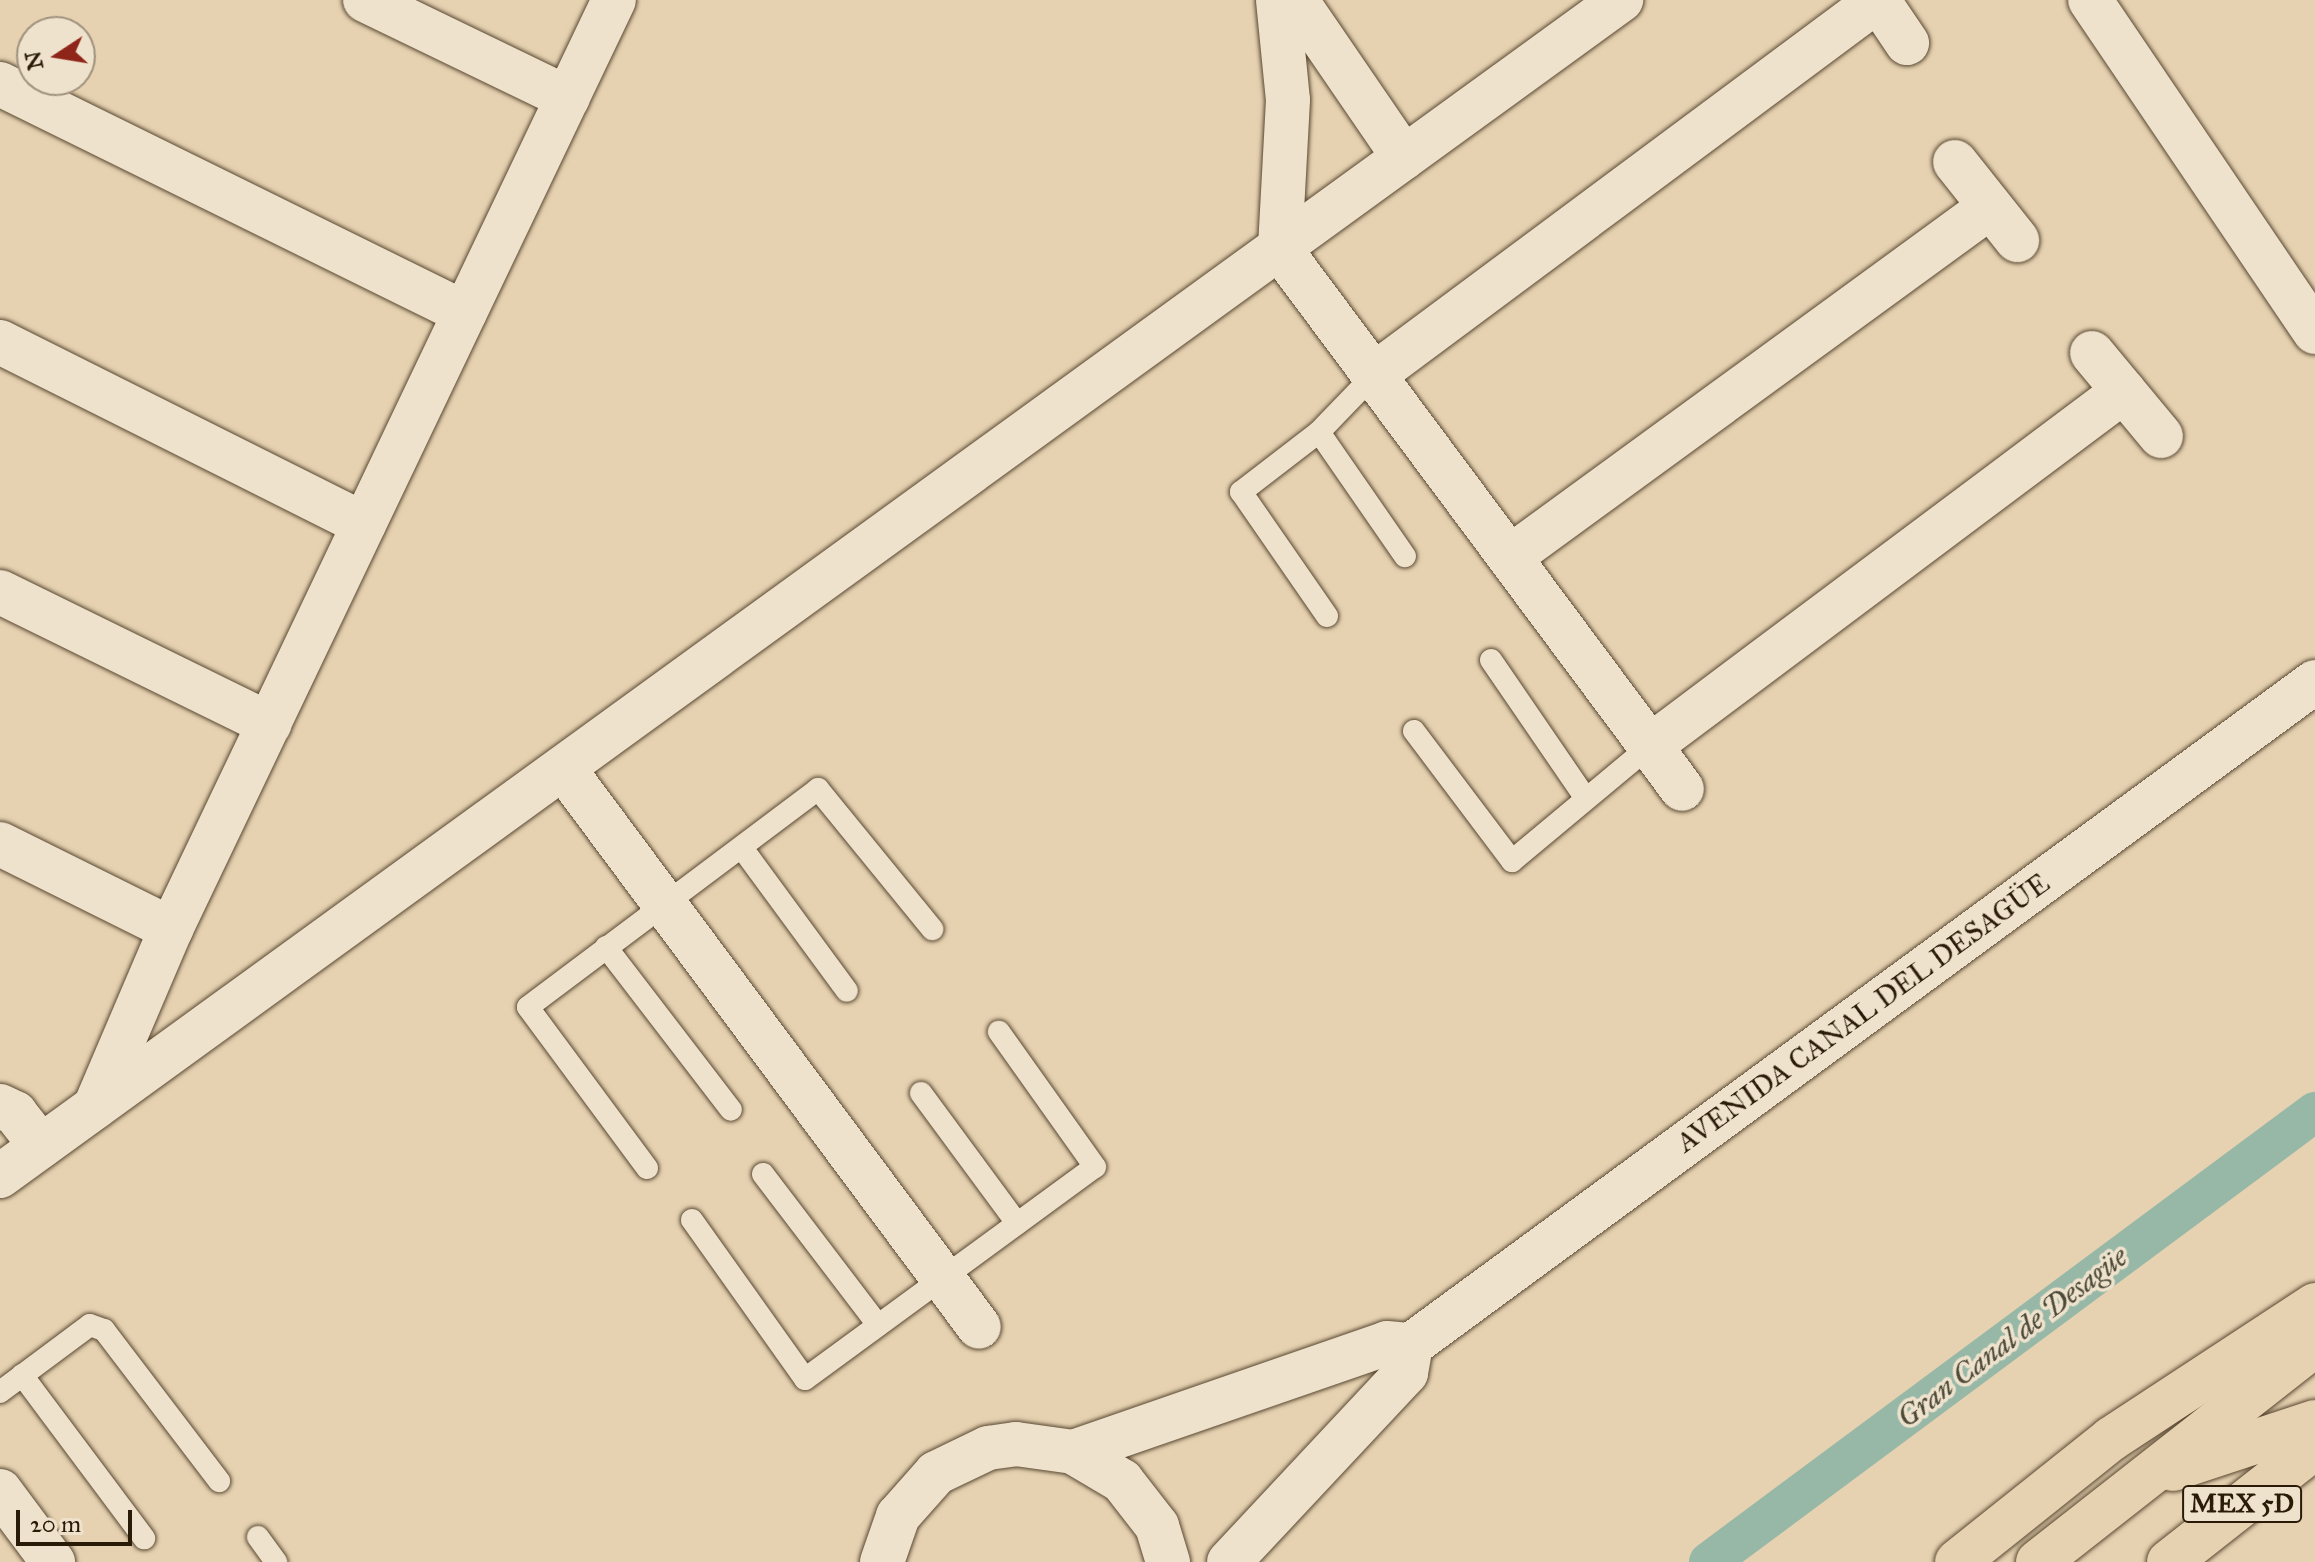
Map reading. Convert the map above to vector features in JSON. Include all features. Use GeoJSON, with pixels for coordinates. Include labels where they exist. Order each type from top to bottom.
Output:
{"type":"FeatureCollection","features":[{"type":"Feature","properties":{"kind":"highway"},"geometry":{"type":"LineString","coordinates":[[1957,1562],[2111,1439],[2315,1305]]}},
{"type":"Feature","properties":{"kind":"highway"},"geometry":{"type":"LineString","coordinates":[[2038,1562],[2315,1345]]}},
{"type":"Feature","properties":{"kind":"highway"},"geometry":{"type":"LineString","coordinates":[[2140,1480],[2315,1422]]}},
{"type":"Feature","properties":{"kind":"highway","name":"MEX 5D"},"geometry":{"type":"LineString","coordinates":[[2169,1562],[2315,1447]]}},
{"type":"Feature","properties":{"kind":"street"},"geometry":{"type":"LineString","coordinates":[[365,0],[568,98]]}},
{"type":"Feature","properties":{"kind":"street"},"geometry":{"type":"LineString","coordinates":[[95,1107],[171,929],[614,0]]}},
{"type":"Feature","properties":{"kind":"street"},"geometry":{"type":"LineString","coordinates":[[1278,0],[1288,100],[1280,249],[1682,789]]}},
{"type":"Feature","properties":{"kind":"street"},"geometry":{"type":"LineString","coordinates":[[1296,0],[1404,158]]}},
{"type":"Feature","properties":{"kind":"street"},"geometry":{"type":"LineString","coordinates":[[0,1176],[1621,0]]}},
{"type":"Feature","properties":{"kind":"street"},"geometry":{"type":"LineString","coordinates":[[1375,374],[1878,0],[1907,43]]}},
{"type":"Feature","properties":{"kind":"street"},"geometry":{"type":"LineString","coordinates":[[2090,0],[2315,332]]}},
{"type":"Feature","properties":{"kind":"street"},"geometry":{"type":"LineString","coordinates":[[0,84],[465,313]]}},
{"type":"Feature","properties":{"kind":"street"},"geometry":{"type":"LineString","coordinates":[[1955,162],[2017,240]]}},
{"type":"Feature","properties":{"kind":"street"},"geometry":{"type":"LineString","coordinates":[[1510,557],[1990,207]]}},
{"type":"Feature","properties":{"kind":"street"},"geometry":{"type":"LineString","coordinates":[[0,342],[364,524]]}},
{"type":"Feature","properties":{"kind":"street"},"geometry":{"type":"LineString","coordinates":[[2092,353],[2161,436]]}},
{"type":"Feature","properties":{"kind":"street"},"geometry":{"type":"LineString","coordinates":[[1650,746],[2124,391]]}},
{"type":"Feature","properties":{"kind":"street"},"geometry":{"type":"LineString","coordinates":[[0,592],[269,724]]}},
{"type":"Feature","properties":{"kind":"street","name":"AVENIDA CANAL DEL DESAGÜE"},"geometry":{"type":"LineString","coordinates":[[1411,1345],[2315,682]]}},
{"type":"Feature","properties":{"kind":"street"},"geometry":{"type":"LineString","coordinates":[[564,769],[979,1327]]}},
{"type":"Feature","properties":{"kind":"street"},"geometry":{"type":"LineString","coordinates":[[0,844],[171,929]]}},
{"type":"Feature","properties":{"kind":"street"},"geometry":{"type":"LineString","coordinates":[[0,1106],[15,1113],[41,1146]]}},
{"type":"Feature","properties":{"kind":"street"},"geometry":{"type":"LineString","coordinates":[[1073,1452],[1387,1343],[1411,1345],[1406,1373],[1229,1562]]}},
{"type":"Feature","properties":{"kind":"street"},"geometry":{"type":"LineString","coordinates":[[882,1562],[898,1516],[915,1493],[961,1458],[1016,1444],[1073,1452],[1111,1472],[1142,1502],[1168,1562]]}},
{"type":"Feature","properties":{"kind":"street"},"geometry":{"type":"LineString","coordinates":[[0,1491],[53,1562]]}},
{"type":"Feature","properties":{"kind":"lane"},"geometry":{"type":"LineString","coordinates":[[1327,616],[1241,492],[1319,432],[1375,374]]}},
{"type":"Feature","properties":{"kind":"lane"},"geometry":{"type":"LineString","coordinates":[[1319,432],[1405,556]]}},
{"type":"Feature","properties":{"kind":"lane"},"geometry":{"type":"LineString","coordinates":[[1491,660],[1586,799]]}},
{"type":"Feature","properties":{"kind":"lane"},"geometry":{"type":"LineString","coordinates":[[1414,731],[1512,861],[1650,746]]}},
{"type":"Feature","properties":{"kind":"lane"},"geometry":{"type":"LineString","coordinates":[[647,1168],[528,1007],[818,789],[932,929]]}},
{"type":"Feature","properties":{"kind":"lane"},"geometry":{"type":"LineString","coordinates":[[742,848],[847,991]]}},
{"type":"Feature","properties":{"kind":"lane"},"geometry":{"type":"LineString","coordinates":[[606,947],[731,1110]]}},
{"type":"Feature","properties":{"kind":"lane"},"geometry":{"type":"LineString","coordinates":[[692,1220],[805,1379],[1095,1167],[999,1032]]}},
{"type":"Feature","properties":{"kind":"lane"},"geometry":{"type":"LineString","coordinates":[[921,1093],[1017,1223]]}},
{"type":"Feature","properties":{"kind":"lane"},"geometry":{"type":"LineString","coordinates":[[763,1174],[878,1325]]}},
{"type":"Feature","properties":{"kind":"lane"},"geometry":{"type":"LineString","coordinates":[[0,1392],[90,1325],[104,1330],[219,1481]]}},
{"type":"Feature","properties":{"kind":"lane"},"geometry":{"type":"LineString","coordinates":[[22,1375],[144,1538]]}},
{"type":"Feature","properties":{"kind":"lane"},"geometry":{"type":"LineString","coordinates":[[258,1537],[276,1562]]}},
{"type":"Feature","properties":{"kind":"waterway","name":"Gran Canal de Desagüe"},"geometry":{"type":"LineString","coordinates":[[1709,1562],[2315,1112]]}}]}
